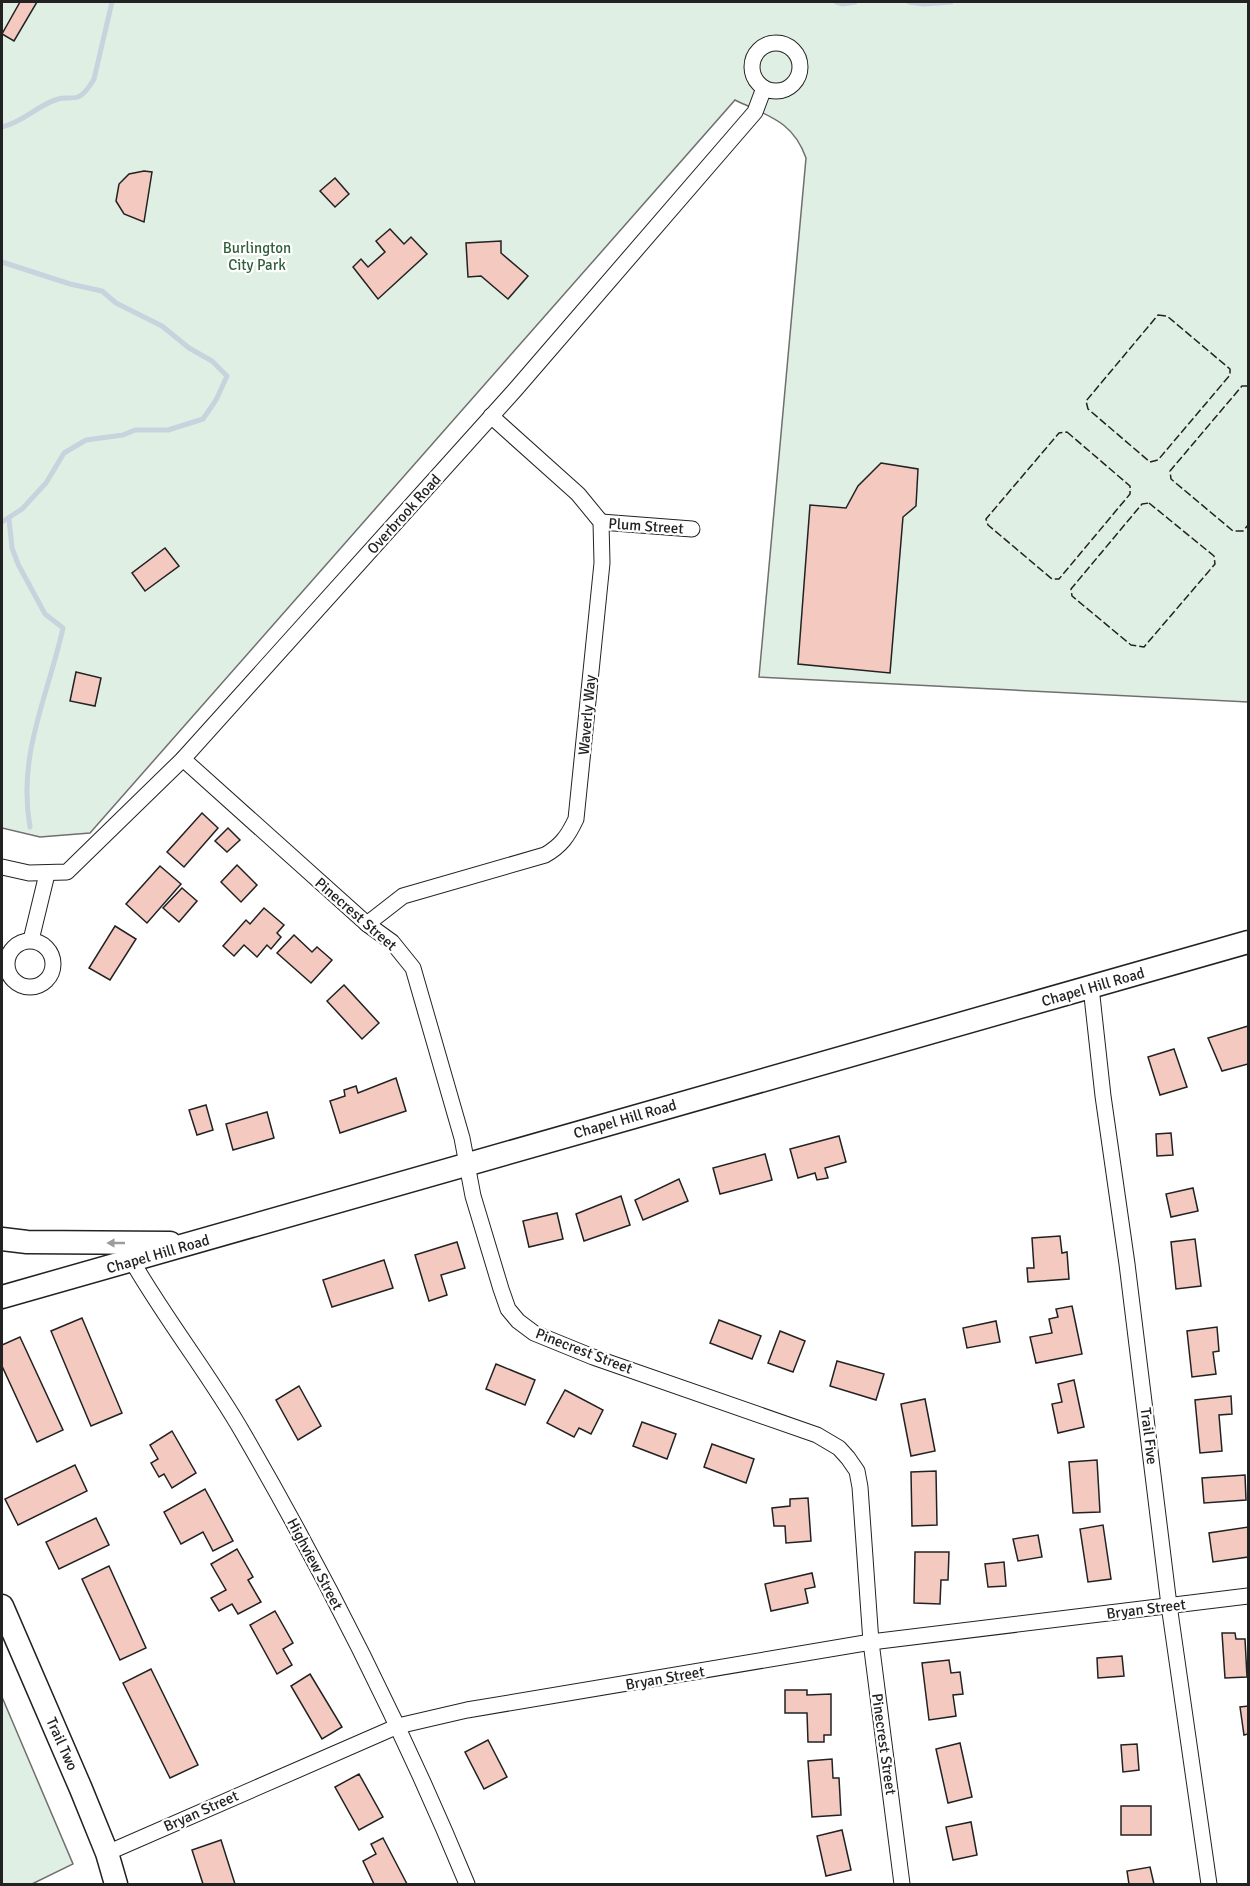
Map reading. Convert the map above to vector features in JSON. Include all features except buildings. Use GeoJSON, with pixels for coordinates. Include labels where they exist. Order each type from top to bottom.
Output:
{"type":"FeatureCollection","features":[{"type":"Feature","properties":{"kind":"main road","name":"Chapel Hill Road"},"geometry":{"type":"LineString","coordinates":[[2,1297],[1248,942]]}},
{"type":"Feature","properties":{"kind":"main road"},"geometry":{"type":"LineString","coordinates":[[2,1239],[27,1242],[195,1243]]}},
{"type":"Feature","properties":{"kind":"main road","name":"Trail Two"},"geometry":{"type":"LineString","coordinates":[[2,1606],[107,1853],[116,1884]]}},
{"type":"Feature","properties":{"kind":"street","name":"Overbrook Road"},"geometry":{"type":"LineString","coordinates":[[2,867],[46,874],[67,872],[183,759],[491,416],[755,112],[764,88]]}},
{"type":"Feature","properties":{"kind":"street"},"geometry":{"type":"LineString","coordinates":[[491,416],[578,494],[601,522]]}},
{"type":"Feature","properties":{"kind":"street","name":"Plum Street"},"geometry":{"type":"LineString","coordinates":[[601,522],[692,529]]}},
{"type":"Feature","properties":{"kind":"street","name":"Waverly Way"},"geometry":{"type":"LineString","coordinates":[[367,924],[403,896],[545,855],[558,847],[568,836],[576,819],[581,780],[602,563],[601,522]]}},
{"type":"Feature","properties":{"kind":"street","name":"Pinecrest Street"},"geometry":{"type":"LineString","coordinates":[[183,759],[367,924],[392,942],[413,968],[462,1138],[473,1196],[508,1309],[534,1333],[593,1357],[817,1435],[839,1449],[857,1471],[871,1642],[902,1884]]}},
{"type":"Feature","properties":{"kind":"street"},"geometry":{"type":"LineString","coordinates":[[31,940],[46,874]]}},
{"type":"Feature","properties":{"kind":"street","name":"Trail Five"},"geometry":{"type":"LineString","coordinates":[[1091,987],[1102,1096],[1127,1264],[1169,1605],[1209,1884]]}},
{"type":"Feature","properties":{"kind":"street","name":"Highview Street"},"geometry":{"type":"LineString","coordinates":[[132,1261],[156,1302],[210,1379],[243,1432],[295,1525],[398,1726],[467,1884]]}},
{"type":"Feature","properties":{"kind":"street","name":"Bryan Street"},"geometry":{"type":"LineString","coordinates":[[107,1853],[398,1726],[467,1710],[871,1642],[1248,1596]]}},
{"type":"Feature","properties":{"kind":"green space","name":"Burlington City Park"},"geometry":{"type":"Polygon","coordinates":[[[2,2],[1248,2],[1248,702],[759,677],[806,158],[801,146],[787,128],[769,116],[735,100],[90,833],[40,837],[2,828],[2,2]]]}},
{"type":"Feature","properties":{"kind":"green space"},"geometry":{"type":"Polygon","coordinates":[[[2,1697],[73,1864],[32,1884],[2,1884],[2,1697]]]}},
{"type":"Feature","properties":{"kind":"waterway"},"geometry":{"type":"LineString","coordinates":[[2,127],[50,102],[60,98],[78,97],[85,92],[94,79],[112,2]]}},
{"type":"Feature","properties":{"kind":"waterway"},"geometry":{"type":"LineString","coordinates":[[836,2],[842,4],[855,2]]}},
{"type":"Feature","properties":{"kind":"waterway"},"geometry":{"type":"LineString","coordinates":[[909,2],[923,4],[951,2]]}},
{"type":"Feature","properties":{"kind":"waterway"},"geometry":{"type":"LineString","coordinates":[[2,262],[70,284],[102,291],[116,303],[162,326],[189,348],[212,361],[227,376],[216,400],[203,419],[168,430],[135,430],[123,435],[86,440],[64,453],[46,483],[22,509],[2,522]]}},
{"type":"Feature","properties":{"kind":"waterway"},"geometry":{"type":"LineString","coordinates":[[9,519],[12,548],[18,564],[45,614],[63,628],[31,750],[27,801],[30,827]]}},
{"type":"Feature","properties":{"kind":"fence"},"geometry":{"type":"LineString","coordinates":[[1158,315],[1167,316],[1230,369],[1230,375],[1158,460],[1150,462],[1088,409],[1086,401],[1158,315]]}},
{"type":"Feature","properties":{"kind":"fence"},"geometry":{"type":"LineString","coordinates":[[1248,386],[1242,386],[1170,471],[1171,479],[1233,531],[1243,531],[1248,525]]}},
{"type":"Feature","properties":{"kind":"fence"},"geometry":{"type":"LineString","coordinates":[[1067,432],[1130,486],[1130,494],[1059,579],[1052,579],[988,525],[986,519],[1059,433],[1067,432]]}},
{"type":"Feature","properties":{"kind":"fence"},"geometry":{"type":"LineString","coordinates":[[1149,503],[1214,556],[1215,564],[1144,647],[1131,645],[1072,596],[1071,589],[1142,504],[1149,503]]}}]}
